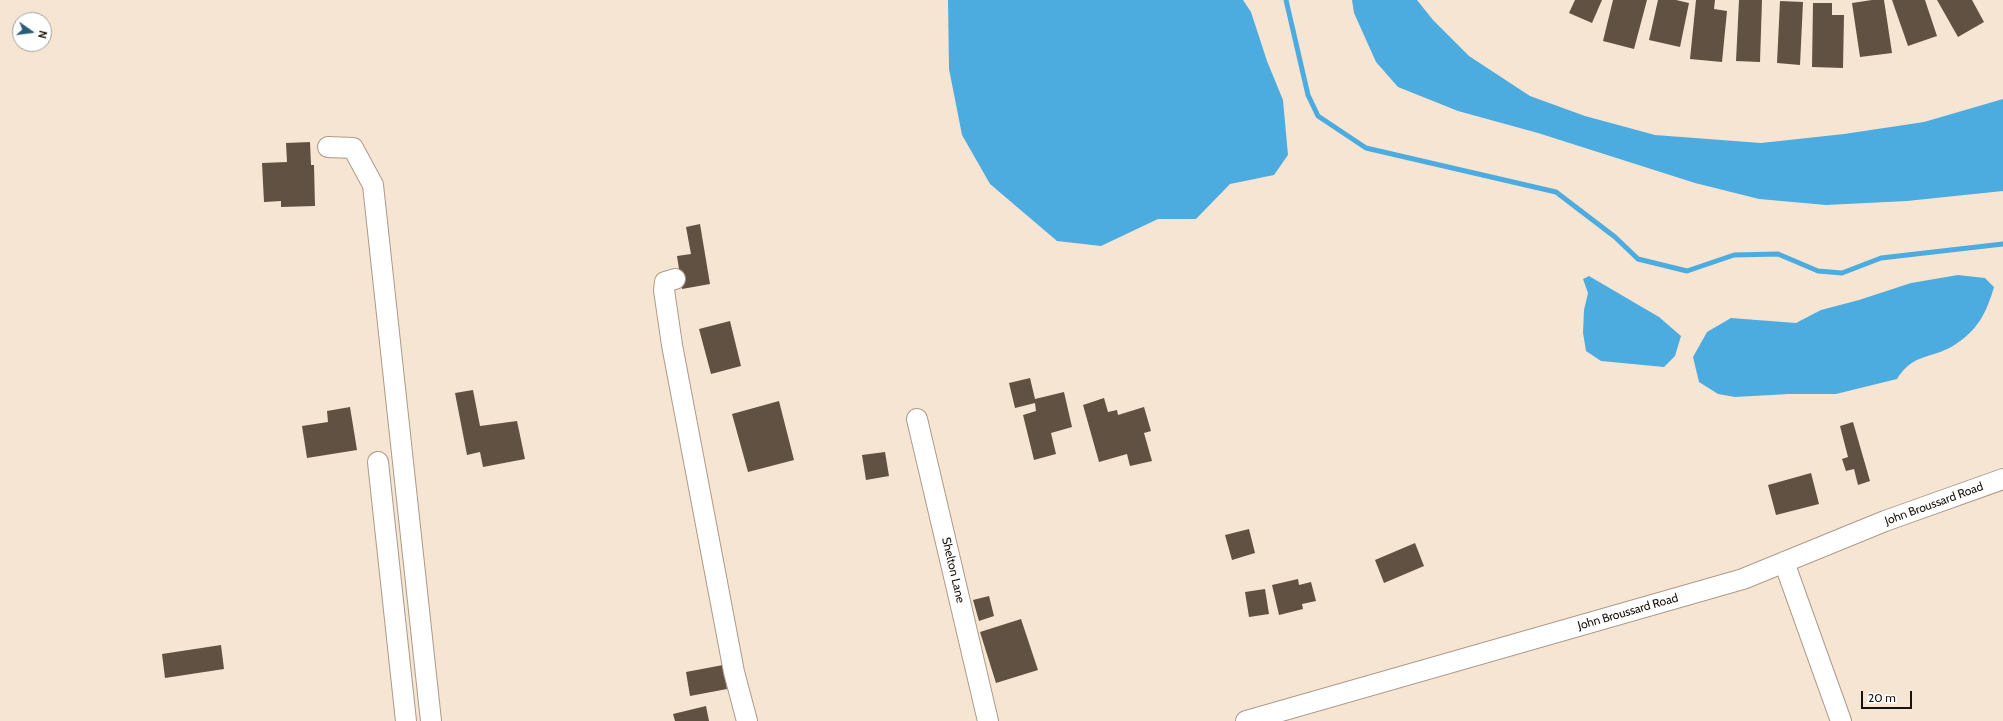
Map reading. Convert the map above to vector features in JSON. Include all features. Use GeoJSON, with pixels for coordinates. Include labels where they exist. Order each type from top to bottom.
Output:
{"type":"FeatureCollection","features":[{"type":"Feature","properties":{"kind":"street"},"geometry":{"type":"LineString","coordinates":[[328,147],[353,148],[373,185],[431,721]]}},
{"type":"Feature","properties":{"kind":"street"},"geometry":{"type":"LineString","coordinates":[[675,279],[666,282],[664,290],[671,339],[734,672],[747,721]]}},
{"type":"Feature","properties":{"kind":"street","name":"Shelton Lane"},"geometry":{"type":"LineString","coordinates":[[917,419],[988,721]]}},
{"type":"Feature","properties":{"kind":"street"},"geometry":{"type":"LineString","coordinates":[[378,462],[406,721]]}},
{"type":"Feature","properties":{"kind":"street","name":"John Broussard Road"},"geometry":{"type":"LineString","coordinates":[[1246,721],[1743,579],[1885,521],[2003,479]]}},
{"type":"Feature","properties":{"kind":"street"},"geometry":{"type":"LineString","coordinates":[[1784,562],[1841,721]]}},
{"type":"Feature","properties":{"kind":"water"},"geometry":{"type":"Polygon","coordinates":[[[948,0],[1243,0],[1251,12],[1267,61],[1283,100],[1288,155],[1274,175],[1230,184],[1196,219],[1158,219],[1101,246],[1057,241],[990,184],[962,135],[949,69],[948,0]]]}},
{"type":"Feature","properties":{"kind":"water"},"geometry":{"type":"Polygon","coordinates":[[[1352,0],[1417,0],[1433,20],[1469,56],[1530,96],[1585,116],[1655,135],[1761,143],[1844,134],[1924,122],[2003,99],[2003,191],[1907,201],[1826,205],[1759,199],[1695,183],[1538,133],[1458,111],[1398,87],[1376,62],[1354,13],[1352,0]]]}},
{"type":"Feature","properties":{"kind":"water"},"geometry":{"type":"Polygon","coordinates":[[[1958,275],[1985,278],[1994,287],[1988,305],[1980,321],[1962,340],[1945,350],[1909,365],[1897,379],[1836,394],[1789,394],[1735,397],[1718,394],[1699,382],[1693,357],[1707,332],[1731,318],[1796,323],[1821,310],[1859,300],[1911,283],[1958,275]]]}},
{"type":"Feature","properties":{"kind":"water"},"geometry":{"type":"Polygon","coordinates":[[[1589,276],[1659,317],[1681,336],[1675,356],[1664,367],[1601,361],[1586,351],[1583,333],[1584,310],[1588,293],[1583,279],[1589,276]]]}},
{"type":"Feature","properties":{"kind":"building"},"geometry":{"type":"Polygon","coordinates":[[[1575,0],[1602,0],[1592,23],[1569,13],[1575,0]]]}},
{"type":"Feature","properties":{"kind":"building"},"geometry":{"type":"Polygon","coordinates":[[[1613,0],[1647,0],[1634,49],[1603,41],[1613,0]]]}},
{"type":"Feature","properties":{"kind":"building"},"geometry":{"type":"Polygon","coordinates":[[[1658,0],[1676,0],[1689,3],[1680,47],[1649,40],[1658,0]]]}},
{"type":"Feature","properties":{"kind":"building"},"geometry":{"type":"Polygon","coordinates":[[[1696,0],[1715,0],[1714,9],[1727,11],[1722,62],[1690,59],[1696,0]]]}},
{"type":"Feature","properties":{"kind":"building"},"geometry":{"type":"Polygon","coordinates":[[[1739,0],[1762,0],[1760,62],[1736,61],[1739,0]]]}},
{"type":"Feature","properties":{"kind":"building"},"geometry":{"type":"Polygon","coordinates":[[[1884,0],[1892,53],[1860,57],[1852,3],[1884,0]]]}},
{"type":"Feature","properties":{"kind":"building"},"geometry":{"type":"Polygon","coordinates":[[[1892,0],[1925,0],[1937,36],[1908,46],[1892,0]]]}},
{"type":"Feature","properties":{"kind":"building"},"geometry":{"type":"Polygon","coordinates":[[[1937,0],[1972,0],[1984,22],[1958,37],[1937,0]]]}},
{"type":"Feature","properties":{"kind":"building"},"geometry":{"type":"Polygon","coordinates":[[[1780,1],[1803,2],[1800,65],[1777,63],[1780,1]]]}},
{"type":"Feature","properties":{"kind":"building"},"geometry":{"type":"Polygon","coordinates":[[[1813,3],[1832,3],[1832,15],[1844,15],[1843,68],[1812,67],[1813,3]]]}},
{"type":"Feature","properties":{"kind":"building"},"geometry":{"type":"Polygon","coordinates":[[[310,142],[311,165],[314,165],[315,206],[281,207],[281,201],[264,202],[262,163],[287,162],[286,143],[310,142]]]}},
{"type":"Feature","properties":{"kind":"building"},"geometry":{"type":"Polygon","coordinates":[[[700,224],[710,284],[682,289],[677,256],[691,254],[686,227],[700,224]]]}},
{"type":"Feature","properties":{"kind":"building"},"geometry":{"type":"Polygon","coordinates":[[[730,321],[741,366],[711,374],[699,329],[730,321]]]}},
{"type":"Feature","properties":{"kind":"building"},"geometry":{"type":"Polygon","coordinates":[[[1030,378],[1035,399],[1064,392],[1072,427],[1051,433],[1056,454],[1034,460],[1023,415],[1036,411],[1035,403],[1015,408],[1009,383],[1030,378]]]}},
{"type":"Feature","properties":{"kind":"building"},"geometry":{"type":"Polygon","coordinates":[[[473,390],[480,426],[517,421],[525,459],[483,467],[480,452],[467,455],[455,393],[473,390]]]}},
{"type":"Feature","properties":{"kind":"building"},"geometry":{"type":"Polygon","coordinates":[[[1104,398],[1108,412],[1117,410],[1118,415],[1144,407],[1151,431],[1144,433],[1152,461],[1130,466],[1127,454],[1099,462],[1083,405],[1104,398]]]}},
{"type":"Feature","properties":{"kind":"building"},"geometry":{"type":"Polygon","coordinates":[[[779,401],[794,460],[748,472],[732,414],[779,401]]]}},
{"type":"Feature","properties":{"kind":"building"},"geometry":{"type":"Polygon","coordinates":[[[350,407],[357,450],[307,458],[302,426],[328,422],[327,411],[350,407]]]}},
{"type":"Feature","properties":{"kind":"building"},"geometry":{"type":"Polygon","coordinates":[[[1853,422],[1870,481],[1858,485],[1854,469],[1846,471],[1842,459],[1848,457],[1840,426],[1853,422]]]}},
{"type":"Feature","properties":{"kind":"building"},"geometry":{"type":"Polygon","coordinates":[[[885,452],[889,476],[866,480],[862,455],[885,452]]]}},
{"type":"Feature","properties":{"kind":"building"},"geometry":{"type":"Polygon","coordinates":[[[1811,473],[1819,504],[1776,515],[1768,485],[1811,473]]]}},
{"type":"Feature","properties":{"kind":"building"},"geometry":{"type":"Polygon","coordinates":[[[1249,529],[1255,553],[1232,560],[1225,535],[1249,529]]]}},
{"type":"Feature","properties":{"kind":"building"},"geometry":{"type":"Polygon","coordinates":[[[1415,543],[1424,566],[1384,583],[1375,560],[1415,543]]]}},
{"type":"Feature","properties":{"kind":"building"},"geometry":{"type":"Polygon","coordinates":[[[1298,579],[1299,585],[1311,582],[1316,601],[1302,604],[1303,609],[1279,615],[1272,585],[1298,579]]]}},
{"type":"Feature","properties":{"kind":"building"},"geometry":{"type":"Polygon","coordinates":[[[1265,589],[1269,614],[1249,617],[1245,592],[1265,589]]]}},
{"type":"Feature","properties":{"kind":"building"},"geometry":{"type":"Polygon","coordinates":[[[989,596],[994,616],[979,621],[973,600],[989,596]]]}},
{"type":"Feature","properties":{"kind":"building"},"geometry":{"type":"Polygon","coordinates":[[[1021,619],[1038,670],[996,683],[980,632],[1021,619]]]}},
{"type":"Feature","properties":{"kind":"building"},"geometry":{"type":"Polygon","coordinates":[[[221,645],[224,669],[165,678],[162,654],[221,645]]]}},
{"type":"Feature","properties":{"kind":"building"},"geometry":{"type":"Polygon","coordinates":[[[723,665],[727,689],[690,696],[686,672],[723,665]]]}},
{"type":"Feature","properties":{"kind":"building"},"geometry":{"type":"Polygon","coordinates":[[[706,706],[709,721],[675,721],[673,714],[706,706]]]}},
{"type":"Feature","properties":{"kind":"waterway"},"geometry":{"type":"LineString","coordinates":[[1286,0],[1308,95],[1318,116],[1366,148],[1556,192],[1615,237],[1638,259],[1687,271],[1734,255],[1778,254],[1818,271],[1842,273],[1881,258],[2003,244]]}}]}
